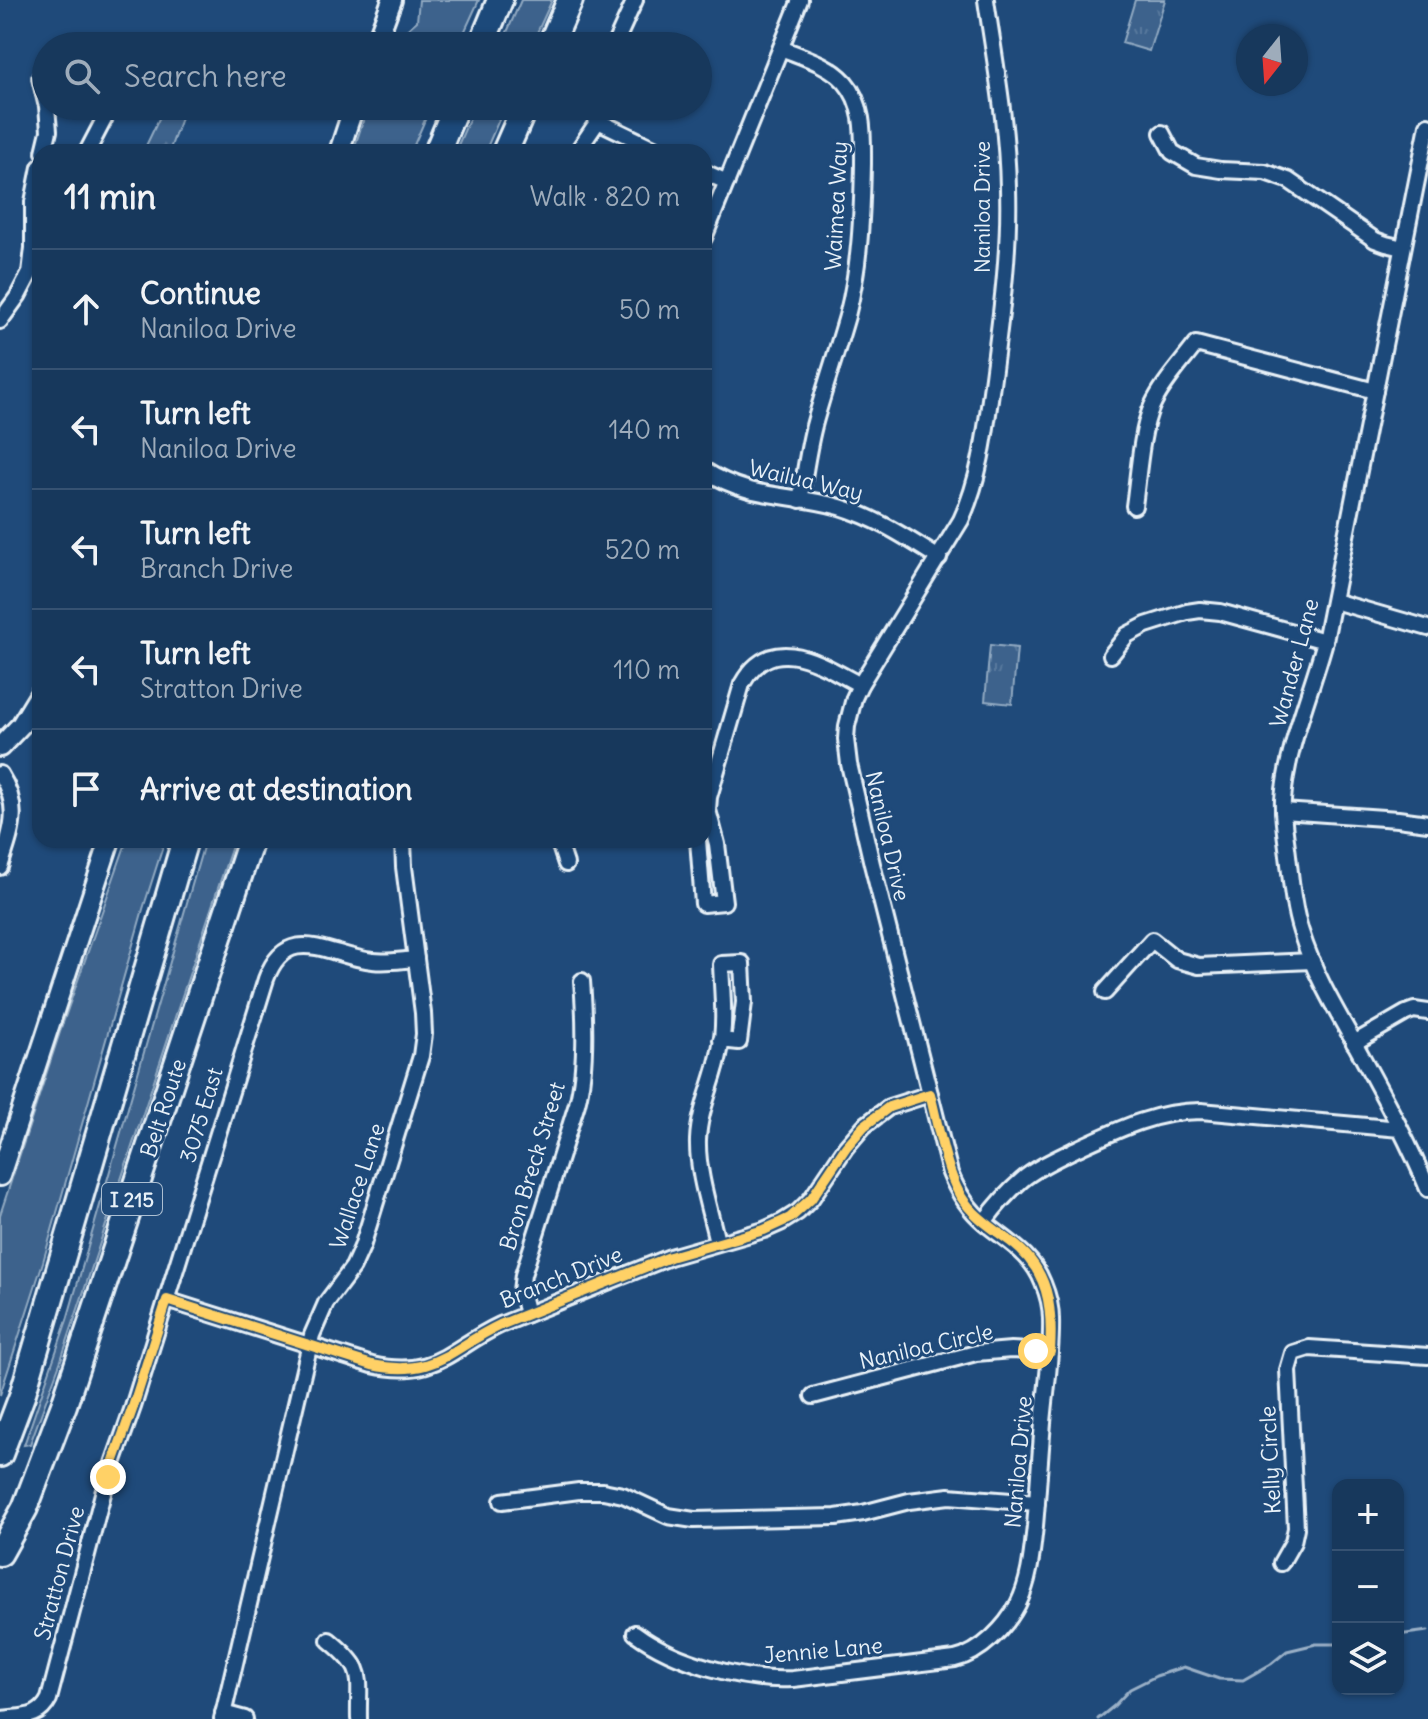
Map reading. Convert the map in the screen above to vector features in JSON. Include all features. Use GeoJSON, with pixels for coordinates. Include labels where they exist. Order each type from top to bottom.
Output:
{"type":"FeatureCollection","features":[{"type":"Feature","properties":{"kind":"highway"},"geometry":{"type":"LineString","coordinates":[[487,32],[500,0]]}},
{"type":"Feature","properties":{"kind":"highway"},"geometry":{"type":"LineString","coordinates":[[556,32],[570,0]]}},
{"type":"Feature","properties":{"kind":"highway"},"geometry":{"type":"LineString","coordinates":[[440,144],[450,120]]}},
{"type":"Feature","properties":{"kind":"highway"},"geometry":{"type":"LineString","coordinates":[[508,144],[519,120]]}},
{"type":"Feature","properties":{"kind":"highway","name":"I 215"},"geometry":{"type":"LineString","coordinates":[[0,1454],[22,1396],[183,848]]}},
{"type":"Feature","properties":{"kind":"highway","name":"Belt Route"},"geometry":{"type":"LineString","coordinates":[[0,1553],[25,1508],[64,1405],[248,848]]}},
{"type":"Feature","properties":{"kind":"street"},"geometry":{"type":"LineString","coordinates":[[380,32],[392,0]]}},
{"type":"Feature","properties":{"kind":"street"},"geometry":{"type":"LineString","coordinates":[[620,32],[635,0]]}},
{"type":"Feature","properties":{"kind":"street"},"geometry":{"type":"LineString","coordinates":[[712,219],[800,0]]}},
{"type":"Feature","properties":{"kind":"street","name":"Naniloa Drive"},"geometry":{"type":"LineString","coordinates":[[973,1652],[1006,1622],[1018,1605],[1031,1563],[1051,1311],[1045,1287],[1033,1263],[969,1207],[950,1173],[872,864],[846,739],[854,698],[860,685],[961,520],[980,469],[1005,276],[1008,204],[1006,155],[986,0]]}},
{"type":"Feature","properties":{"kind":"street","name":"Waimea Way"},"geometry":{"type":"LineString","coordinates":[[781,48],[821,64],[845,82],[854,95],[863,126],[862,213],[853,289],[815,423],[800,500]]}},
{"type":"Feature","properties":{"kind":"street"},"geometry":{"type":"LineString","coordinates":[[46,144],[48,120]]}},
{"type":"Feature","properties":{"kind":"street"},"geometry":{"type":"LineString","coordinates":[[91,144],[104,120]]}},
{"type":"Feature","properties":{"kind":"street"},"geometry":{"type":"LineString","coordinates":[[342,144],[349,120]]}},
{"type":"Feature","properties":{"kind":"street"},"geometry":{"type":"LineString","coordinates":[[581,144],[594,120]]}},
{"type":"Feature","properties":{"kind":"street"},"geometry":{"type":"LineString","coordinates":[[607,120],[648,144]]}},
{"type":"Feature","properties":{"kind":"street","name":"Wander Lane"},"geometry":{"type":"LineString","coordinates":[[1428,125],[1334,601],[1287,773],[1283,811],[1294,904],[1312,961],[1428,1189]]}},
{"type":"Feature","properties":{"kind":"street"},"geometry":{"type":"LineString","coordinates":[[1162,133],[1172,152],[1187,162],[1212,169],[1256,171],[1280,176],[1375,240],[1403,248]]}},
{"type":"Feature","properties":{"kind":"street"},"geometry":{"type":"LineString","coordinates":[[712,175],[727,182]]}},
{"type":"Feature","properties":{"kind":"street"},"geometry":{"type":"LineString","coordinates":[[0,321],[18,296],[32,263]]}},
{"type":"Feature","properties":{"kind":"street"},"geometry":{"type":"LineString","coordinates":[[1134,506],[1149,415],[1162,389],[1196,344],[1375,391]]}},
{"type":"Feature","properties":{"kind":"street","name":"Wailua Way"},"geometry":{"type":"LineString","coordinates":[[712,475],[743,489],[838,507],[868,517],[939,558]]}},
{"type":"Feature","properties":{"kind":"street"},"geometry":{"type":"LineString","coordinates":[[1334,601],[1428,628]]}},
{"type":"Feature","properties":{"kind":"street"},"geometry":{"type":"LineString","coordinates":[[1111,655],[1127,635],[1146,625],[1200,610],[1220,612],[1325,641]]}},
{"type":"Feature","properties":{"kind":"street"},"geometry":{"type":"LineString","coordinates":[[712,782],[742,684],[757,664],[777,655],[801,656],[860,685]]}},
{"type":"Feature","properties":{"kind":"street"},"geometry":{"type":"LineString","coordinates":[[0,747],[21,725],[32,707]]}},
{"type":"Feature","properties":{"kind":"street"},"geometry":{"type":"LineString","coordinates":[[0,774],[11,795],[14,818],[0,867]]}},
{"type":"Feature","properties":{"kind":"street"},"geometry":{"type":"LineString","coordinates":[[1283,811],[1428,823]]}},
{"type":"Feature","properties":{"kind":"street"},"geometry":{"type":"LineString","coordinates":[[699,848],[703,904],[724,902],[712,846]]}},
{"type":"Feature","properties":{"kind":"street"},"geometry":{"type":"LineString","coordinates":[[0,1176],[107,848]]}},
{"type":"Feature","properties":{"kind":"street","name":"Wallace Lane"},"geometry":{"type":"LineString","coordinates":[[222,1716],[312,1335],[323,1307],[360,1254],[423,1045],[424,1024],[403,848]]}},
{"type":"Feature","properties":{"kind":"street"},"geometry":{"type":"LineString","coordinates":[[561,848],[566,864]]}},
{"type":"Feature","properties":{"kind":"street"},"geometry":{"type":"LineString","coordinates":[[1105,992],[1152,940],[1177,960],[1199,966],[1312,961]]}},
{"type":"Feature","properties":{"kind":"street","name":"3075 East"},"geometry":{"type":"LineString","coordinates":[[167,1300],[266,979],[277,959],[296,946],[313,946],[373,962],[416,959]]}},
{"type":"Feature","properties":{"kind":"street"},"geometry":{"type":"LineString","coordinates":[[717,1242],[698,1156],[698,1139],[721,1045],[721,964],[742,963],[744,1002],[739,1042],[721,1045]]}},
{"type":"Feature","properties":{"kind":"street","name":"Bron Breck Street"},"geometry":{"type":"LineString","coordinates":[[527,1314],[521,1291],[523,1275],[581,1086],[582,981]]}},
{"type":"Feature","properties":{"kind":"street"},"geometry":{"type":"LineString","coordinates":[[1354,1043],[1406,1013],[1414,1010],[1428,1012]]}},
{"type":"Feature","properties":{"kind":"street","name":"Branch Drive"},"geometry":{"type":"LineString","coordinates":[[167,1300],[383,1367],[421,1367],[438,1362],[481,1334],[527,1314],[670,1257],[764,1230],[790,1218],[811,1199],[864,1126],[889,1107],[930,1094]]}},
{"type":"Feature","properties":{"kind":"street"},"geometry":{"type":"LineString","coordinates":[[984,1222],[1023,1179],[1042,1167],[1122,1127],[1153,1116],[1201,1111],[1400,1129]]}},
{"type":"Feature","properties":{"kind":"street","name":"Stratton Drive"},"geometry":{"type":"LineString","coordinates":[[2,1719],[33,1718],[49,1699],[105,1486],[167,1300]]}},
{"type":"Feature","properties":{"kind":"street","name":"Kelly Circle"},"geometry":{"type":"LineString","coordinates":[[1281,1563],[1293,1542],[1296,1528],[1288,1370],[1293,1353],[1309,1348],[1428,1356]]}},
{"type":"Feature","properties":{"kind":"street","name":"Naniloa Circle"},"geometry":{"type":"LineString","coordinates":[[813,1396],[976,1353],[998,1350],[1050,1352]]}},
{"type":"Feature","properties":{"kind":"street"},"geometry":{"type":"LineString","coordinates":[[502,1501],[603,1491],[623,1495],[659,1513],[694,1520],[836,1517],[949,1496],[1037,1503]]}},
{"type":"Feature","properties":{"kind":"street","name":"Jennie Lane"},"geometry":{"type":"LineString","coordinates":[[635,1633],[659,1649],[709,1667],[739,1675],[775,1679],[955,1659],[973,1652]]}},
{"type":"Feature","properties":{"kind":"street"},"geometry":{"type":"LineString","coordinates":[[329,1640],[356,1668],[360,1686],[359,1719]]}},
{"type":"Feature","properties":{"kind":"street"},"geometry":{"type":"LineString","coordinates":[[222,1716],[245,1719]]}},
{"type":"Feature","properties":{"kind":"green space"},"geometry":{"type":"Polygon","coordinates":[[[419,0],[479,0],[464,32],[404,32],[417,21],[419,0]]]}},
{"type":"Feature","properties":{"kind":"green space"},"geometry":{"type":"Polygon","coordinates":[[[521,0],[552,0],[537,32],[507,32],[521,0]]]}},
{"type":"Feature","properties":{"kind":"green space"},"geometry":{"type":"Polygon","coordinates":[[[1135,0],[1165,0],[1149,51],[1122,43],[1135,0]]]}},
{"type":"Feature","properties":{"kind":"green space"},"geometry":{"type":"Polygon","coordinates":[[[158,120],[180,120],[172,144],[147,144],[158,120]]]}},
{"type":"Feature","properties":{"kind":"green space"},"geometry":{"type":"Polygon","coordinates":[[[363,120],[425,120],[414,144],[356,144],[363,120]]]}},
{"type":"Feature","properties":{"kind":"green space"},"geometry":{"type":"Polygon","coordinates":[[[469,120],[499,120],[488,144],[458,144],[469,120]]]}},
{"type":"Feature","properties":{"kind":"green space"},"geometry":{"type":"Polygon","coordinates":[[[990,645],[1017,648],[1012,704],[985,701],[990,645]]]}},
{"type":"Feature","properties":{"kind":"green space"},"geometry":{"type":"Polygon","coordinates":[[[124,848],[162,848],[43,1262],[0,1395],[0,1215],[124,848]]]}},
{"type":"Feature","properties":{"kind":"green space"},"geometry":{"type":"Polygon","coordinates":[[[203,848],[231,848],[61,1360],[30,1444],[24,1445],[67,1320],[203,848]]]}},
{"type":"Feature","properties":{"kind":"waterway"},"geometry":{"type":"LineString","coordinates":[[1404,1634],[1428,1631]]}},
{"type":"Feature","properties":{"kind":"waterway"},"geometry":{"type":"LineString","coordinates":[[1098,1719],[1130,1689],[1184,1667],[1219,1679],[1243,1680],[1287,1651],[1316,1644],[1332,1644]]}},
{"type":"Feature","properties":{"kind":"route"},"geometry":{"type":"LineString","coordinates":[[108,1477],[167,1300],[372,1365],[403,1369],[429,1365],[500,1325],[670,1257],[764,1230],[790,1218],[811,1199],[864,1126],[889,1107],[930,1094],[950,1173],[961,1197],[984,1222],[1026,1255],[1045,1287],[1051,1311],[1050,1352],[1036,1351]]}}]}
